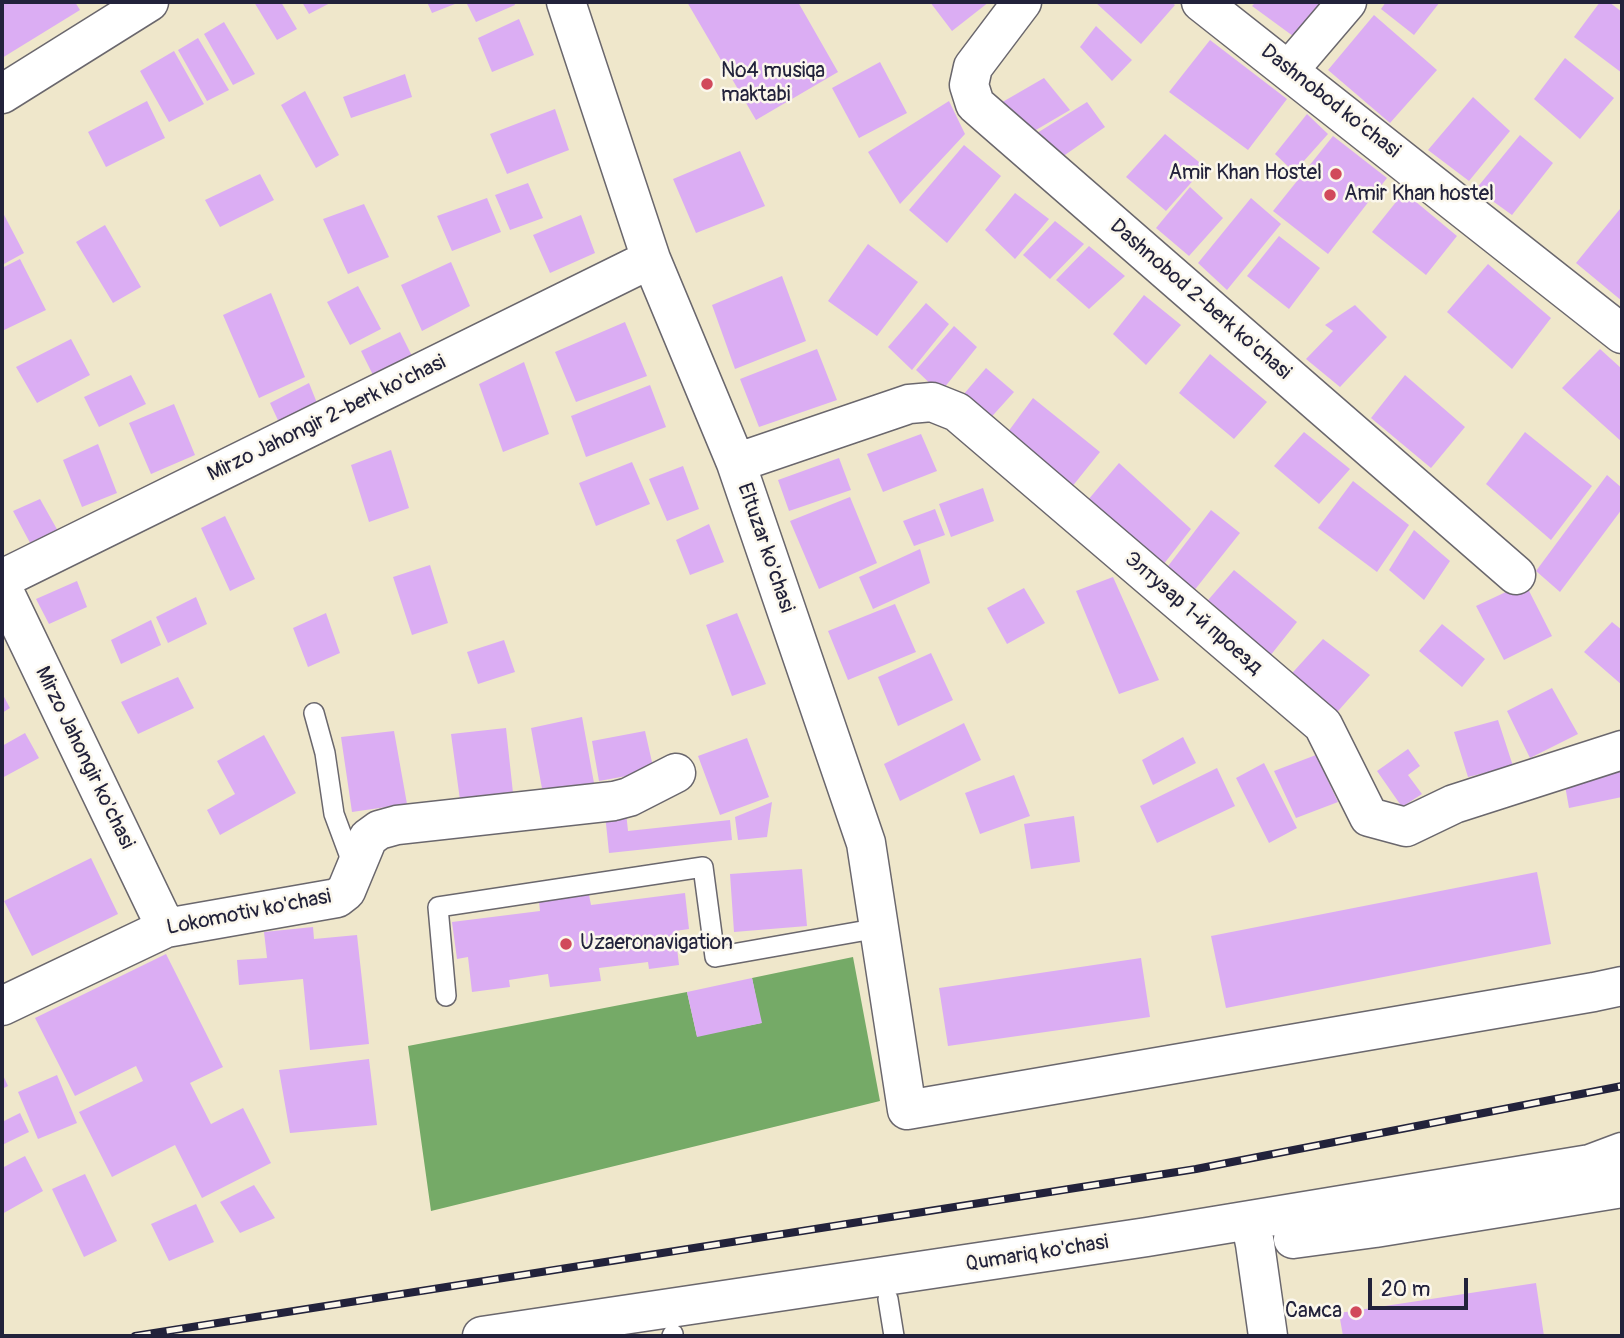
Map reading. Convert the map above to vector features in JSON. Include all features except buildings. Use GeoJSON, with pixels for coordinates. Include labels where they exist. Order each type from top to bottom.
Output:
{"type":"FeatureCollection","features":[{"type":"Feature","properties":{"kind":"street"},"geometry":{"type":"LineString","coordinates":[[2,94],[149,2]]}},
{"type":"Feature","properties":{"kind":"street","name":"Eltuzar ko'chasi"},"geometry":{"type":"LineString","coordinates":[[566,2],[651,259],[736,463],[866,843],[907,1110],[1622,986]]}},
{"type":"Feature","properties":{"kind":"street","name":"Dashnobod 2-berk ko'chasi"},"geometry":{"type":"LineString","coordinates":[[1022,2],[973,67],[969,85],[975,104],[1516,575]]}},
{"type":"Feature","properties":{"kind":"street","name":"Dashnobod ko'chasi"},"geometry":{"type":"LineString","coordinates":[[1201,2],[1622,334]]}},
{"type":"Feature","properties":{"kind":"street"},"geometry":{"type":"LineString","coordinates":[[1289,70],[1347,2]]}},
{"type":"Feature","properties":{"kind":"street","name":"Mirzo Jahongir 2-berk ko'chasi"},"geometry":{"type":"LineString","coordinates":[[2,579],[651,259]]}},
{"type":"Feature","properties":{"kind":"street","name":"Элтузар 1-й проезд"},"geometry":{"type":"LineString","coordinates":[[736,463],[909,404],[932,402],[957,412],[1323,725],[1369,817],[1406,827],[1454,804],[1622,750]]}},
{"type":"Feature","properties":{"kind":"street","name":"Mirzo Jahongir ko'chasi"},"geometry":{"type":"LineString","coordinates":[[2,587],[166,928]]}},
{"type":"Feature","properties":{"kind":"street","name":"Lokomotiv ko'chasi"},"geometry":{"type":"LineString","coordinates":[[2,1006],[166,928],[337,898],[346,891],[368,838],[379,830],[397,825],[614,801],[629,797],[676,773]]}},
{"type":"Feature","properties":{"kind":"street","name":"Qumariq ko'chasi"},"geometry":{"type":"LineString","coordinates":[[667,1335],[1168,1255],[1253,1232],[1606,1158]]}},
{"type":"Feature","properties":{"kind":"street","name":"Qumariq ko'chasi"},"geometry":{"type":"LineString","coordinates":[[482,1336],[1134,1239],[1375,1228],[1621,1191]]}},
{"type":"Feature","properties":{"kind":"street"},"geometry":{"type":"LineString","coordinates":[[1253,1232],[1268,1336]]}},
{"type":"Feature","properties":{"kind":"lane"},"geometry":{"type":"LineString","coordinates":[[314,713],[325,753],[334,814],[355,869]]}},
{"type":"Feature","properties":{"kind":"lane"},"geometry":{"type":"LineString","coordinates":[[446,996],[438,907],[703,867],[715,957],[879,928]]}},
{"type":"Feature","properties":{"kind":"lane"},"geometry":{"type":"LineString","coordinates":[[888,1299],[894,1336]]}},
{"type":"Feature","properties":{"kind":"green space"},"geometry":{"type":"Polygon","coordinates":[[[853,957],[880,1101],[431,1211],[408,1046],[687,992],[697,1036],[761,1023],[752,978],[853,957]]]}},
{"type":"Feature","properties":{"kind":"railway"},"geometry":{"type":"LineString","coordinates":[[135,1336],[1196,1169],[1622,1086]]}},
{"type":"Feature","properties":{"kind":"place","name":"№4 musiqa maktabi"},"geometry":{"type":"Point","coordinates":[707,84]}},
{"type":"Feature","properties":{"kind":"place","name":"Amir Khan Hostel"},"geometry":{"type":"Point","coordinates":[1336,174]}},
{"type":"Feature","properties":{"kind":"place","name":"Amir Khan hostel"},"geometry":{"type":"Point","coordinates":[1330,195]}},
{"type":"Feature","properties":{"kind":"place","name":"Uzaeronavigation"},"geometry":{"type":"Point","coordinates":[566,944]}},
{"type":"Feature","properties":{"kind":"place","name":"Самса"},"geometry":{"type":"Point","coordinates":[1356,1312]}}]}
